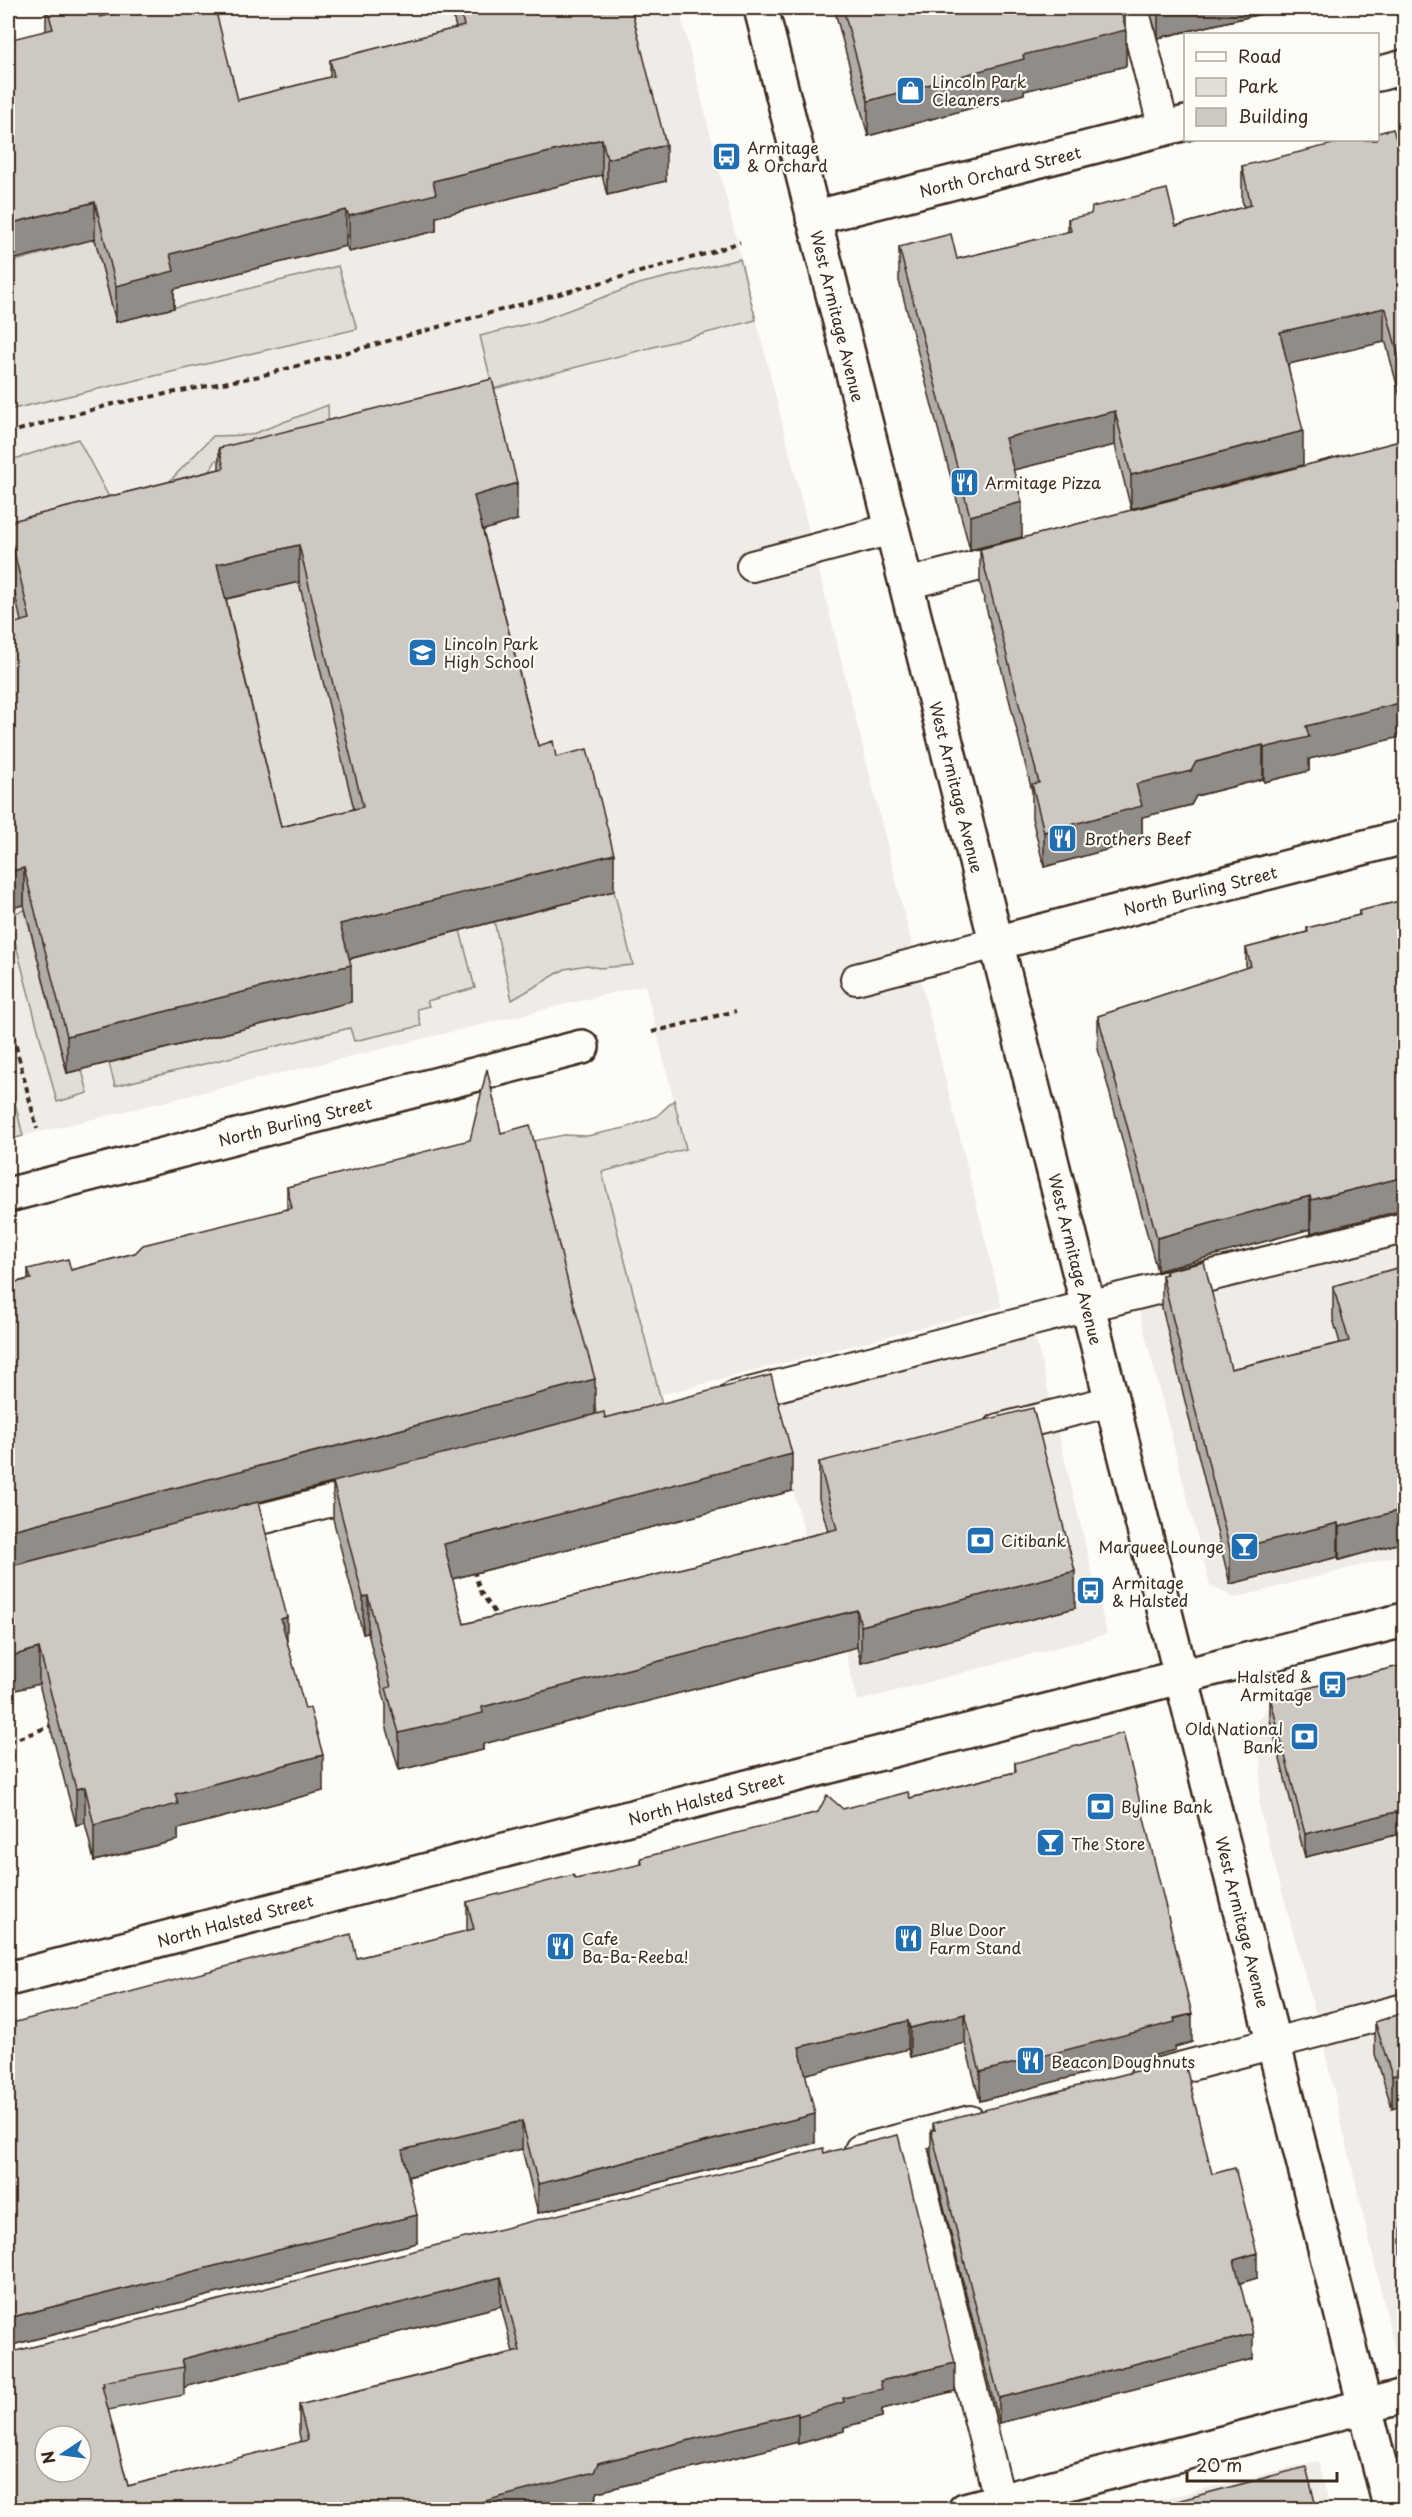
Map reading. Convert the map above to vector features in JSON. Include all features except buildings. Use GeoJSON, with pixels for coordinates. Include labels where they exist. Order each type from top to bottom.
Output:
{"type":"FeatureCollection","features":[{"type":"Feature","properties":{"kind":"street","name":"West Armitage Avenue"},"geometry":{"type":"LineString","coordinates":[[760,8],[1391,2510]]}},
{"type":"Feature","properties":{"kind":"street"},"geometry":{"type":"LineString","coordinates":[[1379,73],[1404,67]]}},
{"type":"Feature","properties":{"kind":"street","name":"North Orchard Street"},"geometry":{"type":"LineString","coordinates":[[813,218],[1175,126]]}},
{"type":"Feature","properties":{"kind":"street","name":"North Burling Street"},"geometry":{"type":"LineString","coordinates":[[996,943],[1404,837]]}},
{"type":"Feature","properties":{"kind":"street","name":"North Burling Street"},"geometry":{"type":"LineString","coordinates":[[8,1195],[582,1047]]}},
{"type":"Feature","properties":{"kind":"street","name":"North Halsted Street"},"geometry":{"type":"LineString","coordinates":[[8,1979],[1404,1620]]}},
{"type":"Feature","properties":{"kind":"street"},"geometry":{"type":"LineString","coordinates":[[965,2510],[1001,2505],[1404,2396]]}},
{"type":"Feature","properties":{"kind":"lane"},"geometry":{"type":"LineString","coordinates":[[8,28],[91,8]]}},
{"type":"Feature","properties":{"kind":"lane"},"geometry":{"type":"LineString","coordinates":[[1133,8],[1175,126]]}},
{"type":"Feature","properties":{"kind":"lane"},"geometry":{"type":"LineString","coordinates":[[752,566],[892,529]]}},
{"type":"Feature","properties":{"kind":"lane"},"geometry":{"type":"LineString","coordinates":[[906,584],[1040,550]]}},
{"type":"Feature","properties":{"kind":"lane"},"geometry":{"type":"LineString","coordinates":[[856,979],[996,943]]}},
{"type":"Feature","properties":{"kind":"lane"},"geometry":{"type":"LineString","coordinates":[[711,1403],[1404,1228]]}},
{"type":"Feature","properties":{"kind":"lane"},"geometry":{"type":"LineString","coordinates":[[972,1436],[1112,1401]]}},
{"type":"Feature","properties":{"kind":"lane"},"geometry":{"type":"LineString","coordinates":[[195,1536],[403,1483]]}},
{"type":"Feature","properties":{"kind":"lane"},"geometry":{"type":"LineString","coordinates":[[1124,2082],[1404,2009]]}},
{"type":"Feature","properties":{"kind":"lane"},"geometry":{"type":"LineString","coordinates":[[828,2158],[999,2114]]}},
{"type":"Feature","properties":{"kind":"lane"},"geometry":{"type":"LineString","coordinates":[[909,2137],[1001,2505]]}},
{"type":"Feature","properties":{"kind":"path"},"geometry":{"type":"LineString","coordinates":[[8,432],[113,404],[260,376],[686,259],[740,242]]}},
{"type":"Feature","properties":{"kind":"path"},"geometry":{"type":"LineString","coordinates":[[652,1032],[736,1011]]}},
{"type":"Feature","properties":{"kind":"path"},"geometry":{"type":"LineString","coordinates":[[8,1015],[37,1130]]}},
{"type":"Feature","properties":{"kind":"path"},"geometry":{"type":"LineString","coordinates":[[471,1558],[480,1591],[499,1620]]}},
{"type":"Feature","properties":{"kind":"path"},"geometry":{"type":"LineString","coordinates":[[13,1758],[8,1742],[58,1722]]}},
{"type":"Feature","properties":{"kind":"shaded area","name":"Lincoln Park High School"},"geometry":{"type":"Polygon","coordinates":[[[70,8],[679,8],[1002,1307],[660,1395],[602,1171],[686,1149],[645,985],[23,1136],[8,1073],[8,24],[70,8]]]}},
{"type":"Feature","properties":{"kind":"shaded area"},"geometry":{"type":"Polygon","coordinates":[[[1404,1241],[1404,1554],[1235,1598],[1210,1586],[1138,1307],[1404,1241]]]}},
{"type":"Feature","properties":{"kind":"shaded area"},"geometry":{"type":"Polygon","coordinates":[[[1031,1320],[1107,1634],[858,1701],[821,1561],[812,1563],[768,1392],[1031,1320]]]}},
{"type":"Feature","properties":{"kind":"shaded area"},"geometry":{"type":"Polygon","coordinates":[[[1404,1672],[1404,2361],[1398,2363],[1320,2031],[1259,1807],[1261,1763],[1251,1730],[1267,1709],[1404,1672]]]}},
{"type":"Feature","properties":{"kind":"shaded area"},"geometry":{"type":"Polygon","coordinates":[[[1318,2461],[1331,2509],[1116,2510],[1318,2461]]]}},
{"type":"Feature","properties":{"kind":"green space"},"geometry":{"type":"Polygon","coordinates":[[[95,239],[116,322],[338,266],[357,329],[8,410],[8,263],[95,239]]]}},
{"type":"Feature","properties":{"kind":"green space"},"geometry":{"type":"Polygon","coordinates":[[[740,259],[756,320],[493,389],[480,336],[539,321],[639,284],[740,259]]]}},
{"type":"Feature","properties":{"kind":"green space"},"geometry":{"type":"Polygon","coordinates":[[[328,405],[329,435],[237,460],[216,460],[208,475],[163,488],[213,436],[250,435],[328,405]]]}},
{"type":"Feature","properties":{"kind":"green space"},"geometry":{"type":"Polygon","coordinates":[[[78,439],[126,529],[8,559],[8,461],[78,439]]]}},
{"type":"Feature","properties":{"kind":"green space"},"geometry":{"type":"Polygon","coordinates":[[[8,563],[30,656],[8,662],[8,563]]]}},
{"type":"Feature","properties":{"kind":"green space"},"geometry":{"type":"Polygon","coordinates":[[[299,582],[363,844],[281,864],[217,601],[299,582]]]}},
{"type":"Feature","properties":{"kind":"green space"},"geometry":{"type":"Polygon","coordinates":[[[614,891],[633,965],[599,968],[587,965],[565,969],[512,1000],[494,921],[614,891]]]}},
{"type":"Feature","properties":{"kind":"green space"},"geometry":{"type":"Polygon","coordinates":[[[25,910],[67,1073],[82,1070],[88,1093],[57,1102],[8,915],[25,910]]]}},
{"type":"Feature","properties":{"kind":"green space"},"geometry":{"type":"Polygon","coordinates":[[[460,930],[475,988],[427,1001],[429,1006],[417,1009],[421,1026],[354,1041],[350,1028],[115,1086],[109,1063],[350,1002],[340,961],[460,930]]]}},
{"type":"Feature","properties":{"kind":"green space"},"geometry":{"type":"Polygon","coordinates":[[[8,1073],[23,1136],[8,1140],[8,1073]]]}},
{"type":"Feature","properties":{"kind":"green space"},"geometry":{"type":"Polygon","coordinates":[[[674,1100],[686,1149],[602,1172],[662,1404],[598,1419],[528,1142],[564,1135],[587,1136],[625,1128],[657,1116],[674,1100]]]}},
{"type":"Feature","properties":{"kind":"place","name":"Lincoln Park Cleaners"},"geometry":{"type":"Point","coordinates":[911,90]}},
{"type":"Feature","properties":{"kind":"place","name":"Armitage & Orchard"},"geometry":{"type":"Point","coordinates":[726,156]}},
{"type":"Feature","properties":{"kind":"place","name":"Armitage Pizza"},"geometry":{"type":"Point","coordinates":[964,482]}},
{"type":"Feature","properties":{"kind":"place","name":"Lincoln Park High School"},"geometry":{"type":"Point","coordinates":[423,652]}},
{"type":"Feature","properties":{"kind":"place","name":"Brothers Beef"},"geometry":{"type":"Point","coordinates":[1063,838]}},
{"type":"Feature","properties":{"kind":"place","name":"Citibank"},"geometry":{"type":"Point","coordinates":[980,1540]}},
{"type":"Feature","properties":{"kind":"place","name":"Marquee Lounge"},"geometry":{"type":"Point","coordinates":[1245,1546]}},
{"type":"Feature","properties":{"kind":"place","name":"Armitage & Halsted"},"geometry":{"type":"Point","coordinates":[1091,1591]}},
{"type":"Feature","properties":{"kind":"place","name":"Halsted & Armitage"},"geometry":{"type":"Point","coordinates":[1333,1685]}},
{"type":"Feature","properties":{"kind":"place","name":"Old National Bank"},"geometry":{"type":"Point","coordinates":[1304,1737]}},
{"type":"Feature","properties":{"kind":"place","name":"Byline Bank"},"geometry":{"type":"Point","coordinates":[1100,1806]}},
{"type":"Feature","properties":{"kind":"place","name":"The Store"},"geometry":{"type":"Point","coordinates":[1050,1843]}},
{"type":"Feature","properties":{"kind":"place","name":"Blue Door Farm Stand"},"geometry":{"type":"Point","coordinates":[908,1938]}},
{"type":"Feature","properties":{"kind":"place","name":"Cafe Ba-Ba-Reeba!"},"geometry":{"type":"Point","coordinates":[561,1947]}},
{"type":"Feature","properties":{"kind":"place","name":"Beacon Doughnuts"},"geometry":{"type":"Point","coordinates":[1030,2061]}}]}
